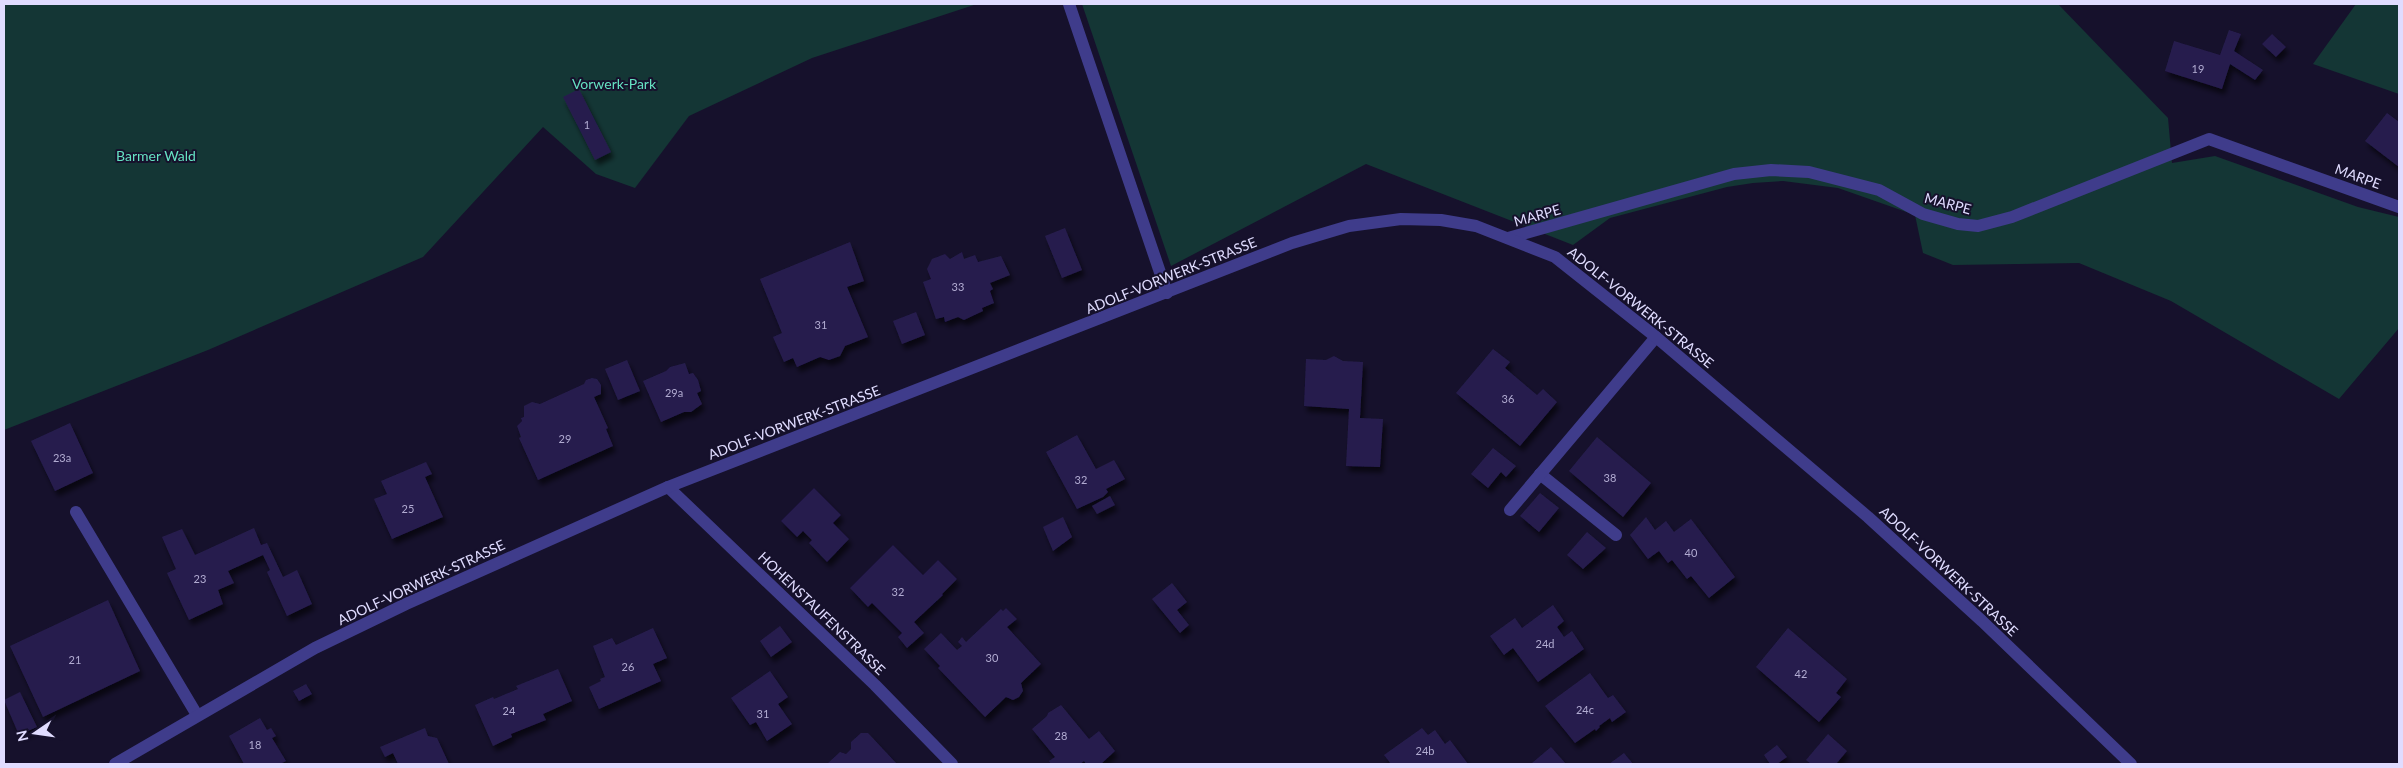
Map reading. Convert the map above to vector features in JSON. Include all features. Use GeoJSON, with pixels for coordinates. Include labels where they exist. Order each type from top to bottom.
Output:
{"type":"FeatureCollection","features":[{"type":"Feature","properties":{"kind":"street"},"geometry":{"type":"LineString","coordinates":[[1069,4],[1166,294]]}},
{"type":"Feature","properties":{"kind":"street","name":"MARPE"},"geometry":{"type":"LineString","coordinates":[[1508,238],[1734,174],[1771,170],[1809,172],[1879,190],[1923,214],[1958,224],[1978,226],[2012,217],[2209,139],[2399,207]]}},
{"type":"Feature","properties":{"kind":"street","name":"ADOLF-VORWERK-STRASSE"},"geometry":{"type":"LineString","coordinates":[[116,764],[197,715],[315,648],[406,604],[668,487],[1166,294],[1292,243],[1349,226],[1401,219],[1441,220],[1476,226],[1555,257],[1656,336],[1868,517],[1982,621],[2131,764]]}},
{"type":"Feature","properties":{"kind":"street"},"geometry":{"type":"LineString","coordinates":[[1510,510],[1656,336]]}},
{"type":"Feature","properties":{"kind":"street"},"geometry":{"type":"LineString","coordinates":[[1540,474],[1616,535]]}},
{"type":"Feature","properties":{"kind":"street","name":"HOHENSTAUFENSTRASSE"},"geometry":{"type":"LineString","coordinates":[[668,487],[875,685],[952,764]]}},
{"type":"Feature","properties":{"kind":"street"},"geometry":{"type":"LineString","coordinates":[[76,512],[197,715]]}},
{"type":"Feature","properties":{"kind":"green space","name":"Barmer Wald"},"geometry":{"type":"Polygon","coordinates":[[[4,4],[977,4],[812,58],[689,116],[635,188],[596,174],[543,127],[423,257],[208,350],[4,430],[4,4]]]}},
{"type":"Feature","properties":{"kind":"green space"},"geometry":{"type":"Polygon","coordinates":[[[1082,4],[2058,4],[2168,118],[2172,163],[2215,156],[2358,207],[2399,217],[2399,328],[2339,399],[2171,301],[2079,263],[1953,265],[1923,253],[1915,215],[1838,188],[1783,181],[1727,187],[1610,218],[1573,245],[1366,164],[1171,266],[1082,4]]]}},
{"type":"Feature","properties":{"kind":"green space"},"geometry":{"type":"Polygon","coordinates":[[[2356,4],[2399,4],[2399,94],[2313,64],[2356,4]]]}},
{"type":"Feature","properties":{"kind":"building"},"geometry":{"type":"Polygon","coordinates":[[[2229,30],[2241,34],[2234,51],[2263,70],[2255,80],[2230,64],[2222,89],[2165,71],[2174,41],[2220,55],[2229,30]]]}},
{"type":"Feature","properties":{"kind":"building"},"geometry":{"type":"Polygon","coordinates":[[[2272,34],[2286,47],[2276,57],[2262,44],[2272,34]]]}},
{"type":"Feature","properties":{"kind":"building"},"geometry":{"type":"Polygon","coordinates":[[[579,89],[611,152],[595,160],[563,97],[579,89]]]}},
{"type":"Feature","properties":{"kind":"building"},"geometry":{"type":"Polygon","coordinates":[[[2387,113],[2399,122],[2399,167],[2365,141],[2387,113]]]}},
{"type":"Feature","properties":{"kind":"building"},"geometry":{"type":"Polygon","coordinates":[[[1065,228],[1082,270],[1062,278],[1045,236],[1065,228]]]}},
{"type":"Feature","properties":{"kind":"building"},"geometry":{"type":"Polygon","coordinates":[[[850,242],[864,281],[847,287],[868,337],[845,346],[840,356],[829,360],[820,357],[797,367],[793,358],[784,362],[773,337],[782,333],[760,279],[850,242]]]}},
{"type":"Feature","properties":{"kind":"building"},"geometry":{"type":"Polygon","coordinates":[[[962,252],[964,259],[975,255],[978,262],[1001,256],[1010,275],[990,283],[993,289],[990,291],[994,303],[982,308],[983,311],[964,320],[958,317],[945,322],[944,317],[936,319],[923,282],[931,279],[927,269],[932,259],[945,254],[950,259],[962,252]]]}},
{"type":"Feature","properties":{"kind":"building"},"geometry":{"type":"Polygon","coordinates":[[[916,312],[925,335],[902,344],[893,321],[916,312]]]}},
{"type":"Feature","properties":{"kind":"building"},"geometry":{"type":"Polygon","coordinates":[[[1493,349],[1510,362],[1505,368],[1537,395],[1543,389],[1557,402],[1520,446],[1456,393],[1493,349]]]}},
{"type":"Feature","properties":{"kind":"building"},"geometry":{"type":"Polygon","coordinates":[[[1334,356],[1343,361],[1363,362],[1360,418],[1383,419],[1380,467],[1346,466],[1349,409],[1304,406],[1306,359],[1326,360],[1334,356]]]}},
{"type":"Feature","properties":{"kind":"building"},"geometry":{"type":"Polygon","coordinates":[[[627,360],[640,391],[618,400],[605,369],[627,360]]]}},
{"type":"Feature","properties":{"kind":"building"},"geometry":{"type":"Polygon","coordinates":[[[685,363],[689,374],[693,373],[698,380],[701,391],[697,393],[702,404],[691,412],[684,412],[661,422],[643,381],[666,371],[670,367],[685,363]]]}},
{"type":"Feature","properties":{"kind":"building"},"geometry":{"type":"Polygon","coordinates":[[[597,379],[601,385],[601,394],[594,397],[608,428],[606,429],[613,446],[538,480],[519,438],[521,437],[517,426],[522,421],[521,418],[524,417],[524,406],[532,402],[540,404],[584,384],[586,380],[597,379]]]}},
{"type":"Feature","properties":{"kind":"building"},"geometry":{"type":"Polygon","coordinates":[[[70,423],[93,473],[55,491],[31,441],[70,423]]]}},
{"type":"Feature","properties":{"kind":"building"},"geometry":{"type":"Polygon","coordinates":[[[1077,435],[1096,469],[1114,460],[1125,479],[1106,489],[1108,492],[1103,497],[1077,509],[1046,452],[1077,435]]]}},
{"type":"Feature","properties":{"kind":"building"},"geometry":{"type":"Polygon","coordinates":[[[1597,437],[1651,483],[1623,517],[1569,471],[1597,437]]]}},
{"type":"Feature","properties":{"kind":"building"},"geometry":{"type":"Polygon","coordinates":[[[1493,448],[1516,466],[1506,477],[1501,472],[1488,488],[1471,474],[1493,448]]]}},
{"type":"Feature","properties":{"kind":"building"},"geometry":{"type":"Polygon","coordinates":[[[426,462],[432,474],[425,477],[443,517],[392,539],[374,499],[387,494],[381,481],[426,462]]]}},
{"type":"Feature","properties":{"kind":"building"},"geometry":{"type":"Polygon","coordinates":[[[814,488],[841,515],[833,523],[849,539],[827,562],[809,543],[812,540],[803,531],[797,537],[781,521],[814,488]]]}},
{"type":"Feature","properties":{"kind":"building"},"geometry":{"type":"Polygon","coordinates":[[[1540,493],[1559,508],[1539,532],[1520,516],[1540,493]]]}},
{"type":"Feature","properties":{"kind":"building"},"geometry":{"type":"Polygon","coordinates":[[[1110,496],[1115,505],[1097,514],[1092,506],[1110,496]]]}},
{"type":"Feature","properties":{"kind":"building"},"geometry":{"type":"Polygon","coordinates":[[[1063,517],[1072,537],[1053,551],[1043,527],[1063,517]]]}},
{"type":"Feature","properties":{"kind":"building"},"geometry":{"type":"Polygon","coordinates":[[[1646,517],[1655,530],[1666,521],[1674,532],[1691,519],[1735,577],[1709,598],[1691,576],[1687,579],[1672,560],[1668,563],[1659,551],[1648,559],[1630,535],[1646,517]]]}},
{"type":"Feature","properties":{"kind":"building"},"geometry":{"type":"Polygon","coordinates":[[[254,528],[261,545],[267,543],[283,577],[297,570],[312,604],[287,616],[267,572],[270,570],[263,555],[228,571],[234,583],[218,590],[223,604],[189,620],[167,573],[176,569],[162,537],[182,529],[195,555],[254,528]]]}},
{"type":"Feature","properties":{"kind":"building"},"geometry":{"type":"Polygon","coordinates":[[[1587,532],[1606,548],[1583,569],[1567,555],[1587,532]]]}},
{"type":"Feature","properties":{"kind":"building"},"geometry":{"type":"Polygon","coordinates":[[[893,545],[923,575],[938,560],[957,579],[914,622],[924,633],[907,648],[898,637],[902,633],[872,603],[868,607],[850,588],[893,545]]]}},
{"type":"Feature","properties":{"kind":"building"},"geometry":{"type":"Polygon","coordinates":[[[1172,583],[1187,602],[1177,610],[1189,625],[1180,633],[1152,599],[1172,583]]]}},
{"type":"Feature","properties":{"kind":"building"},"geometry":{"type":"Polygon","coordinates":[[[108,600],[140,671],[43,717],[10,646],[108,600]]]}},
{"type":"Feature","properties":{"kind":"building"},"geometry":{"type":"Polygon","coordinates":[[[1553,605],[1564,621],[1557,627],[1564,637],[1572,631],[1584,649],[1538,682],[1513,648],[1504,655],[1490,636],[1515,618],[1522,628],[1553,605]]]}},
{"type":"Feature","properties":{"kind":"building"},"geometry":{"type":"Polygon","coordinates":[[[1006,608],[1017,619],[1007,627],[1041,664],[1021,683],[1023,691],[1019,697],[1013,700],[1006,697],[985,717],[938,668],[940,666],[924,649],[941,633],[957,650],[962,646],[958,642],[962,637],[966,642],[1001,609],[1003,611],[1006,608]]]}},
{"type":"Feature","properties":{"kind":"building"},"geometry":{"type":"Polygon","coordinates":[[[780,626],[792,642],[771,657],[760,641],[780,626]]]}},
{"type":"Feature","properties":{"kind":"building"},"geometry":{"type":"Polygon","coordinates":[[[653,628],[667,658],[653,664],[661,681],[599,709],[589,687],[605,677],[593,646],[612,638],[616,645],[653,628]]]}},
{"type":"Feature","properties":{"kind":"building"},"geometry":{"type":"Polygon","coordinates":[[[1788,628],[1847,679],[1836,693],[1841,697],[1819,722],[1756,667],[1788,628]]]}},
{"type":"Feature","properties":{"kind":"building"},"geometry":{"type":"Polygon","coordinates":[[[558,669],[572,701],[543,714],[546,720],[511,734],[512,737],[493,746],[475,705],[518,689],[516,686],[558,669]]]}},
{"type":"Feature","properties":{"kind":"building"},"geometry":{"type":"Polygon","coordinates":[[[770,671],[788,697],[778,704],[792,724],[767,741],[756,722],[750,725],[731,698],[770,671]]]}},
{"type":"Feature","properties":{"kind":"building"},"geometry":{"type":"Polygon","coordinates":[[[1590,673],[1608,698],[1613,695],[1626,712],[1612,722],[1610,718],[1599,726],[1596,731],[1595,729],[1575,743],[1545,706],[1590,673]]]}},
{"type":"Feature","properties":{"kind":"building"},"geometry":{"type":"Polygon","coordinates":[[[306,684],[312,694],[299,701],[293,691],[306,684]]]}},
{"type":"Feature","properties":{"kind":"building"},"geometry":{"type":"Polygon","coordinates":[[[20,692],[37,727],[19,735],[4,700],[20,692]]]}},
{"type":"Feature","properties":{"kind":"building"},"geometry":{"type":"Polygon","coordinates":[[[1061,705],[1089,739],[1099,731],[1115,751],[1102,763],[1086,764],[1084,761],[1080,764],[1051,764],[1049,761],[1055,757],[1032,729],[1048,713],[1061,705]]]}},
{"type":"Feature","properties":{"kind":"building"},"geometry":{"type":"Polygon","coordinates":[[[260,718],[267,730],[271,728],[276,736],[272,738],[286,761],[280,764],[244,764],[229,736],[260,718]]]}},
{"type":"Feature","properties":{"kind":"building"},"geometry":{"type":"Polygon","coordinates":[[[425,728],[428,736],[437,738],[449,764],[398,764],[393,753],[385,757],[380,747],[425,728]]]}},
{"type":"Feature","properties":{"kind":"building"},"geometry":{"type":"Polygon","coordinates":[[[1422,728],[1428,735],[1435,730],[1445,744],[1450,740],[1468,764],[1391,764],[1384,755],[1422,728]]]}},
{"type":"Feature","properties":{"kind":"building"},"geometry":{"type":"Polygon","coordinates":[[[861,733],[868,733],[897,764],[827,764],[840,752],[846,754],[851,749],[851,742],[861,733]]]}},
{"type":"Feature","properties":{"kind":"building"},"geometry":{"type":"Polygon","coordinates":[[[1828,734],[1847,751],[1836,764],[1811,764],[1806,760],[1828,734]]]}},
{"type":"Feature","properties":{"kind":"building"},"geometry":{"type":"Polygon","coordinates":[[[1777,745],[1787,757],[1777,764],[1770,764],[1764,755],[1777,745]]]}},
{"type":"Feature","properties":{"kind":"building"},"geometry":{"type":"Polygon","coordinates":[[[1551,747],[1566,764],[1532,763],[1551,747]]]}},
{"type":"Feature","properties":{"kind":"building"},"geometry":{"type":"Polygon","coordinates":[[[1624,753],[1633,764],[1609,764],[1624,753]]]}},
{"type":"Feature","properties":{"kind":"park label","name":"Vorwerk-Park"},"geometry":{"type":"Point","coordinates":[614,83]}}]}
